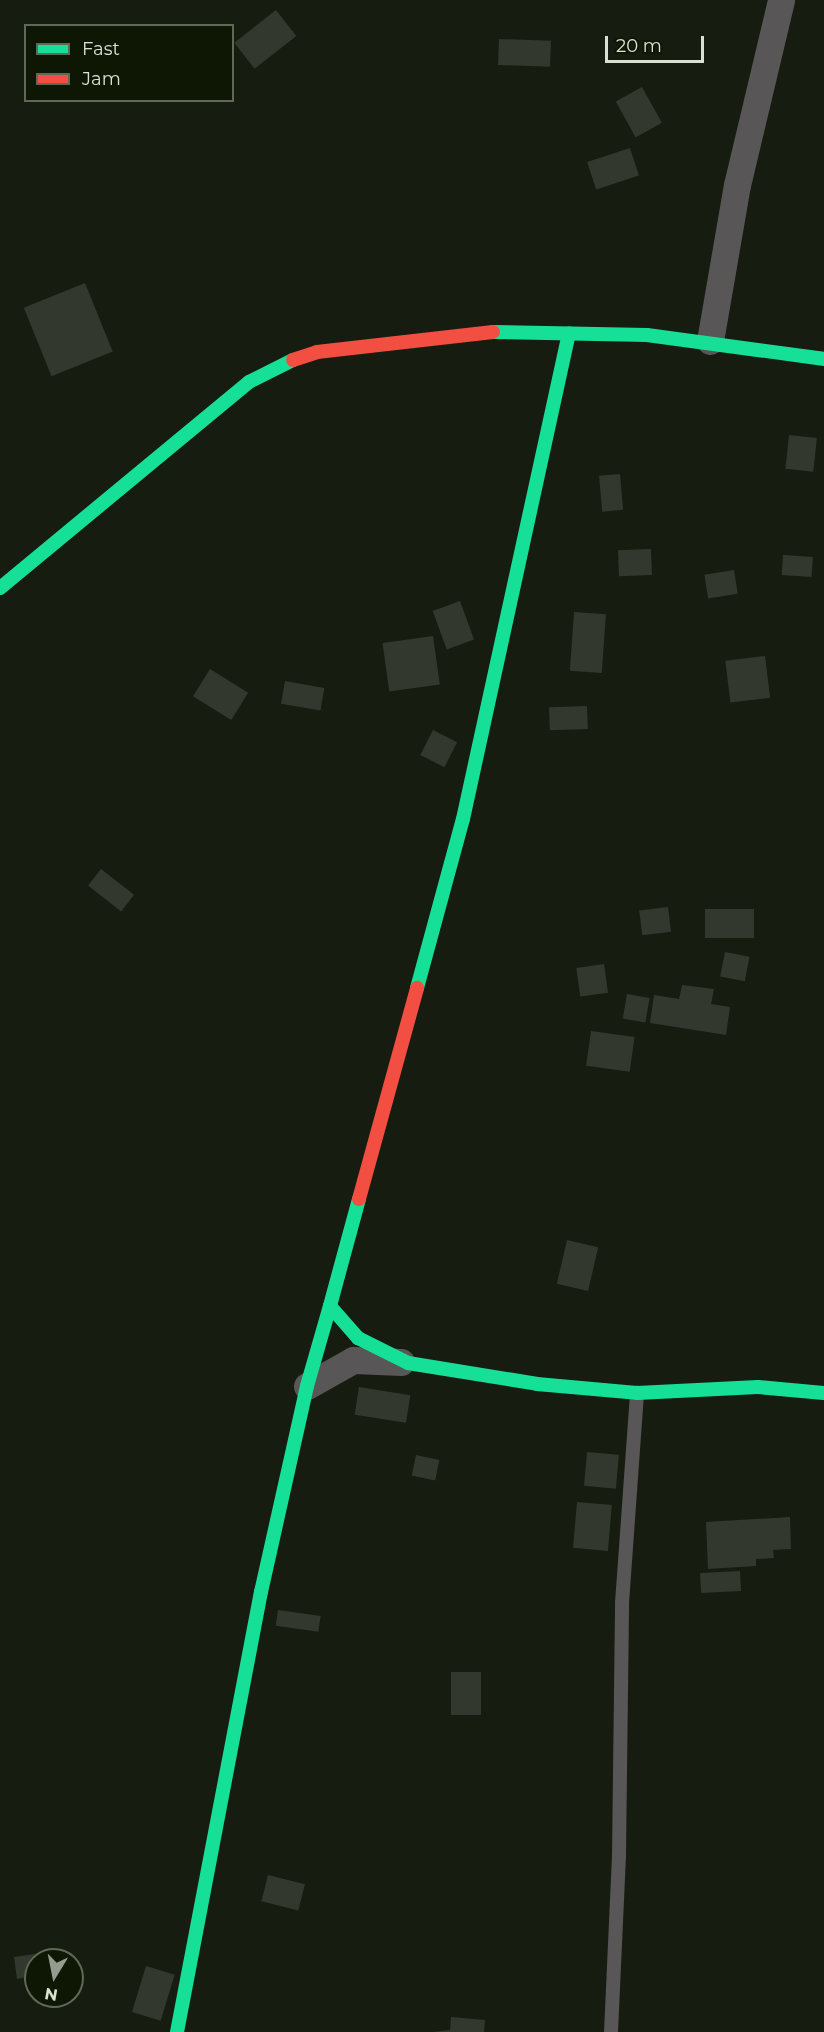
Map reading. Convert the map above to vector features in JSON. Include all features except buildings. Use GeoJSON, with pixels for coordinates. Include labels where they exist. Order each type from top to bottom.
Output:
{"type":"FeatureCollection","features":[{"type":"Feature","properties":{"kind":"street"},"geometry":{"type":"LineString","coordinates":[[710,341],[737,185],[781,0]]}},
{"type":"Feature","properties":{"kind":"street"},"geometry":{"type":"LineString","coordinates":[[0,588],[241,389],[288,362],[317,352],[426,337],[503,331],[710,341],[824,359]]}},
{"type":"Feature","properties":{"kind":"street"},"geometry":{"type":"LineString","coordinates":[[177,2032],[261,1592],[307,1386],[463,819],[569,333]]}},
{"type":"Feature","properties":{"kind":"street"},"geometry":{"type":"LineString","coordinates":[[330,1306],[358,1338],[408,1363]]}},
{"type":"Feature","properties":{"kind":"street"},"geometry":{"type":"LineString","coordinates":[[307,1386],[353,1360],[408,1363],[537,1384],[637,1392],[758,1387],[824,1393]]}},
{"type":"Feature","properties":{"kind":"lane"},"geometry":{"type":"LineString","coordinates":[[611,2032],[619,1855],[622,1603],[637,1392]]}},
{"type":"Feature","properties":{"kind":"traffic: fast"},"geometry":{"type":"LineString","coordinates":[[493,332],[647,335],[824,359]]}},
{"type":"Feature","properties":{"kind":"traffic: fast"},"geometry":{"type":"LineString","coordinates":[[417,988],[463,819],[569,333]]}},
{"type":"Feature","properties":{"kind":"traffic: fast"},"geometry":{"type":"LineString","coordinates":[[0,588],[249,382],[293,360]]}},
{"type":"Feature","properties":{"kind":"traffic: fast"},"geometry":{"type":"LineString","coordinates":[[359,1199],[330,1306],[358,1338],[408,1363],[537,1384],[637,1393],[758,1387],[824,1393]]}},
{"type":"Feature","properties":{"kind":"traffic: fast"},"geometry":{"type":"LineString","coordinates":[[177,2032],[261,1592],[307,1386],[330,1306]]}},
{"type":"Feature","properties":{"kind":"traffic: jam"},"geometry":{"type":"LineString","coordinates":[[293,360],[317,352],[493,332]]}},
{"type":"Feature","properties":{"kind":"traffic: jam"},"geometry":{"type":"LineString","coordinates":[[359,1199],[417,988]]}}]}
